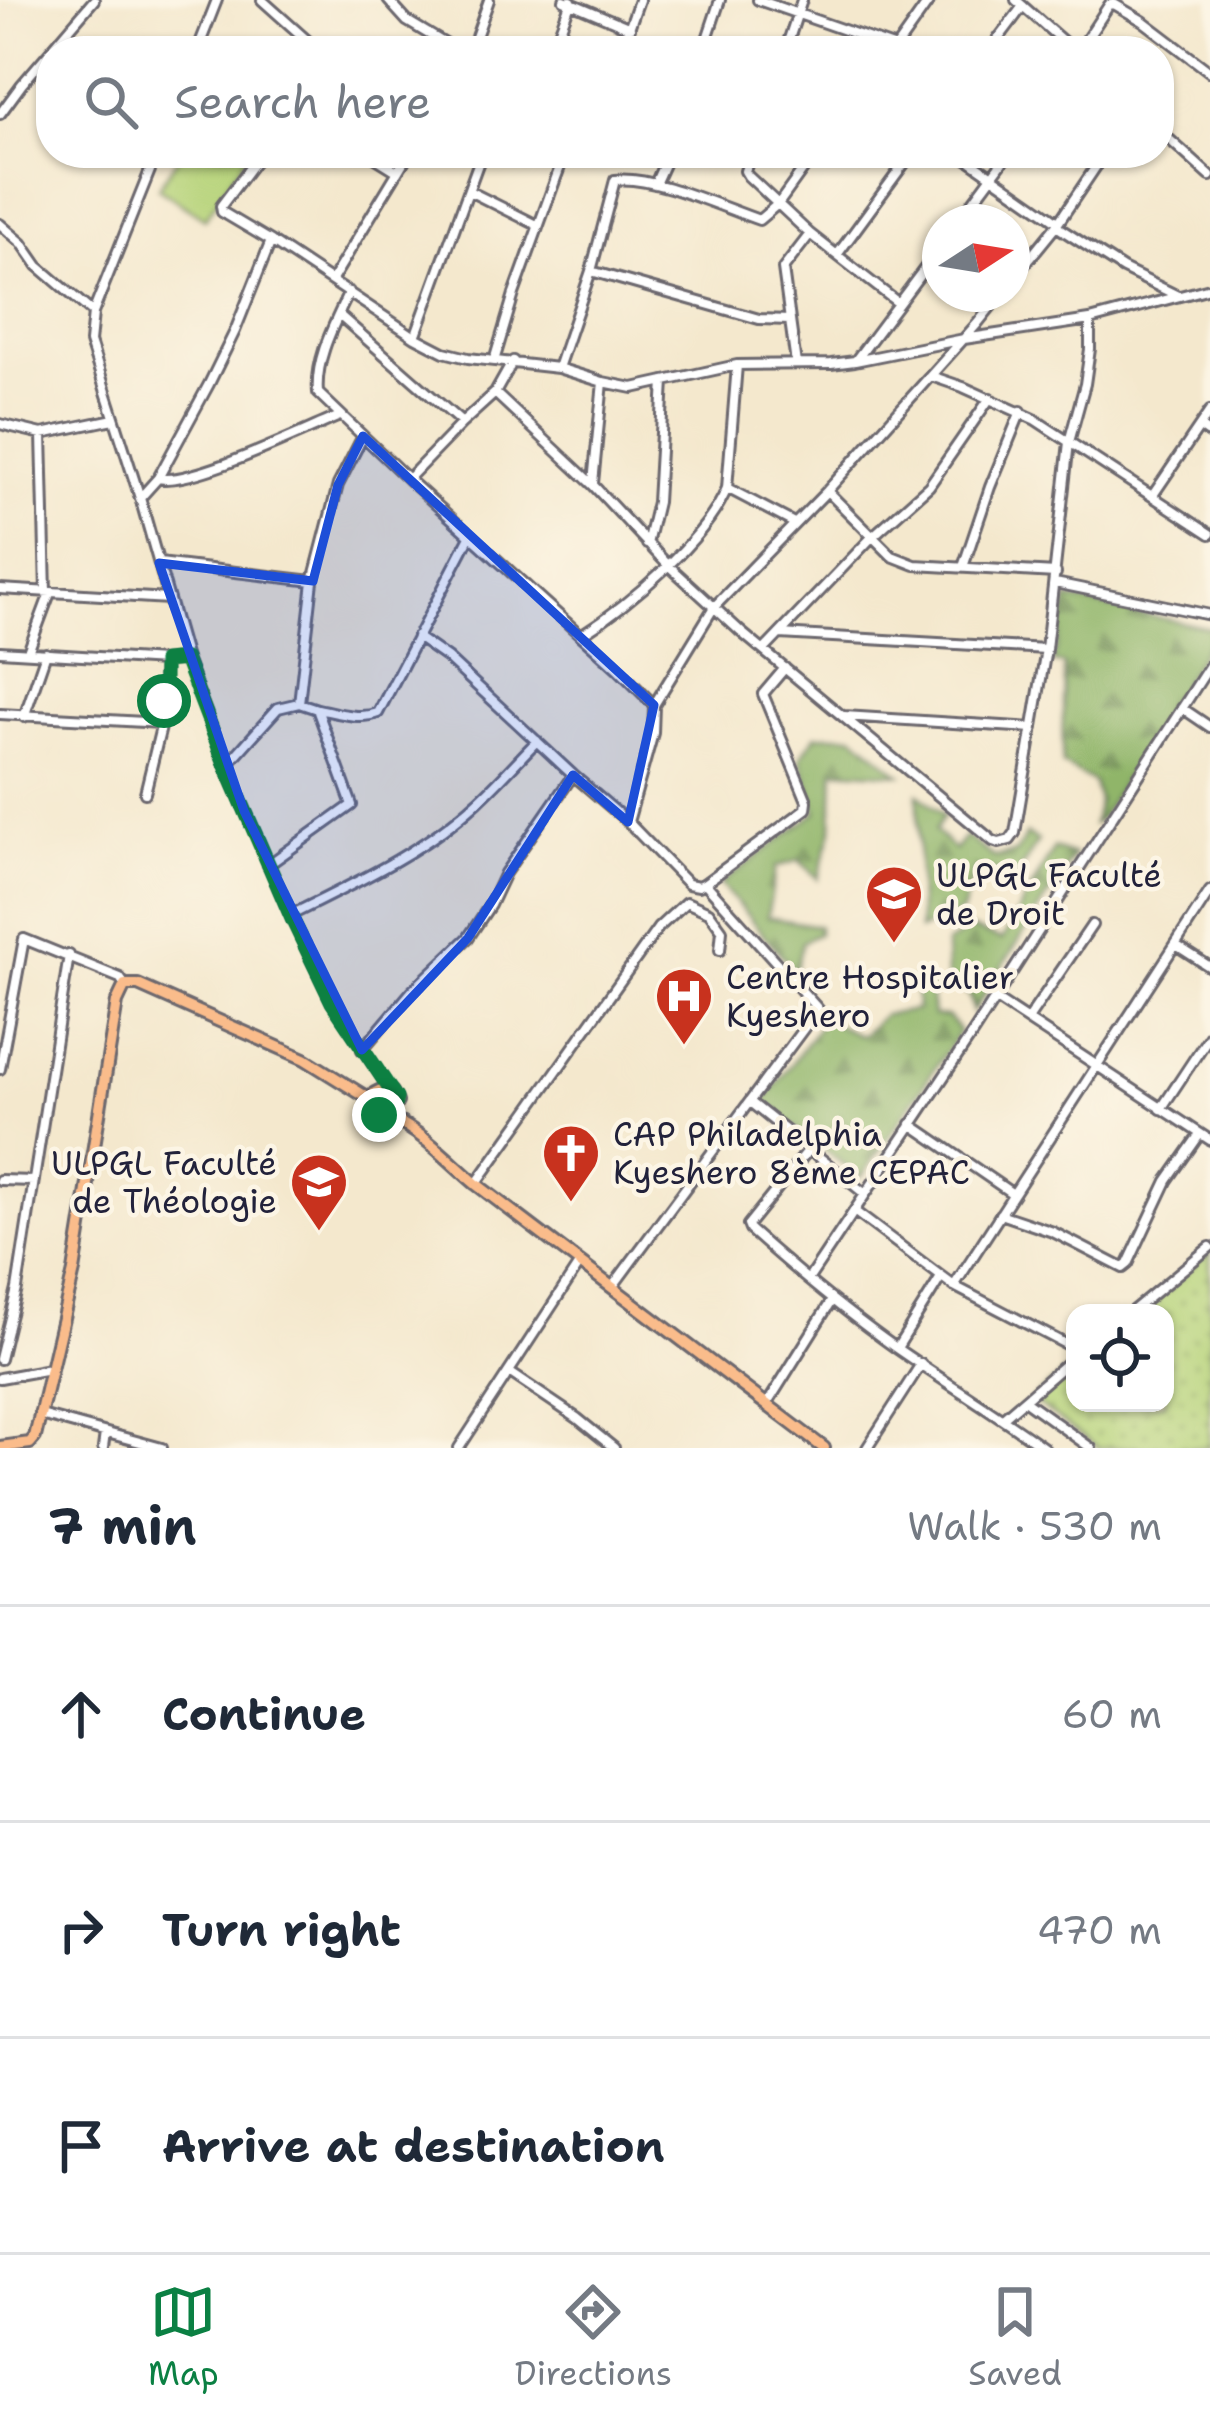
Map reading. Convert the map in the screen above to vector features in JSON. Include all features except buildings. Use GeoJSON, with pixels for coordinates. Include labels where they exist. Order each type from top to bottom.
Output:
{"type":"FeatureCollection","features":[{"type":"Feature","properties":{"kind":"main road"},"geometry":{"type":"LineString","coordinates":[[0,1447],[30,1442],[41,1415],[74,1271],[117,1002],[125,985],[138,986],[305,1059],[371,1100],[376,1113],[390,1115],[431,1144],[476,1184],[824,1448]]}},
{"type":"Feature","properties":{"kind":"main road"},"geometry":{"type":"LineString","coordinates":[[371,1100],[378,1091],[392,1092],[397,1102],[390,1115]]}},
{"type":"Feature","properties":{"kind":"street"},"geometry":{"type":"LineString","coordinates":[[63,36],[94,0]]}},
{"type":"Feature","properties":{"kind":"street"},"geometry":{"type":"LineString","coordinates":[[203,36],[217,0]]}},
{"type":"Feature","properties":{"kind":"street"},"geometry":{"type":"LineString","coordinates":[[262,0],[303,36]]}},
{"type":"Feature","properties":{"kind":"street"},"geometry":{"type":"LineString","coordinates":[[388,0],[407,21],[432,36]]}},
{"type":"Feature","properties":{"kind":"street"},"geometry":{"type":"LineString","coordinates":[[476,36],[489,0]]}},
{"type":"Feature","properties":{"kind":"street"},"geometry":{"type":"LineString","coordinates":[[627,36],[639,0]]}},
{"type":"Feature","properties":{"kind":"street"},"geometry":{"type":"LineString","coordinates":[[708,36],[720,0]]}},
{"type":"Feature","properties":{"kind":"street"},"geometry":{"type":"LineString","coordinates":[[758,0],[860,36]]}},
{"type":"Feature","properties":{"kind":"street"},"geometry":{"type":"LineString","coordinates":[[790,36],[802,0]]}},
{"type":"Feature","properties":{"kind":"street"},"geometry":{"type":"LineString","coordinates":[[904,36],[930,0]]}},
{"type":"Feature","properties":{"kind":"street"},"geometry":{"type":"LineString","coordinates":[[557,36],[569,1],[630,28]]}},
{"type":"Feature","properties":{"kind":"street"},"geometry":{"type":"LineString","coordinates":[[999,36],[1020,3],[1059,36]]}},
{"type":"Feature","properties":{"kind":"street"},"geometry":{"type":"LineString","coordinates":[[1087,36],[1114,4],[1163,36]]}},
{"type":"Feature","properties":{"kind":"street"},"geometry":{"type":"LineString","coordinates":[[1174,45],[1210,72]]}},
{"type":"Feature","properties":{"kind":"street"},"geometry":{"type":"LineString","coordinates":[[0,114],[36,68]]}},
{"type":"Feature","properties":{"kind":"street"},"geometry":{"type":"LineString","coordinates":[[1174,144],[1210,176]]}},
{"type":"Feature","properties":{"kind":"street"},"geometry":{"type":"LineString","coordinates":[[151,168],[93,313],[90,342],[185,659],[226,766],[332,1002],[392,1092]]}},
{"type":"Feature","properties":{"kind":"street"},"geometry":{"type":"LineString","coordinates":[[250,168],[221,209],[415,337],[468,358],[558,368],[633,388],[737,365],[855,361],[1090,320],[1210,288]]}},
{"type":"Feature","properties":{"kind":"street"},"geometry":{"type":"LineString","coordinates":[[393,168],[398,171]]}},
{"type":"Feature","properties":{"kind":"street"},"geometry":{"type":"LineString","coordinates":[[332,281],[400,168]]}},
{"type":"Feature","properties":{"kind":"street"},"geometry":{"type":"LineString","coordinates":[[415,337],[475,168]]}},
{"type":"Feature","properties":{"kind":"street"},"geometry":{"type":"LineString","coordinates":[[494,361],[559,168]]}},
{"type":"Feature","properties":{"kind":"street"},"geometry":{"type":"LineString","coordinates":[[656,184],[663,168]]}},
{"type":"Feature","properties":{"kind":"street"},"geometry":{"type":"LineString","coordinates":[[747,168],[746,174],[811,234],[897,302]]}},
{"type":"Feature","properties":{"kind":"street"},"geometry":{"type":"LineString","coordinates":[[558,368],[615,180],[656,184],[759,220],[804,168]]}},
{"type":"Feature","properties":{"kind":"street"},"geometry":{"type":"LineString","coordinates":[[838,255],[901,168]]}},
{"type":"Feature","properties":{"kind":"street"},"geometry":{"type":"LineString","coordinates":[[981,168],[1123,269],[1179,297]]}},
{"type":"Feature","properties":{"kind":"street"},"geometry":{"type":"LineString","coordinates":[[971,204],[998,168]]}},
{"type":"Feature","properties":{"kind":"street"},"geometry":{"type":"LineString","coordinates":[[1030,258],[1095,168]]}},
{"type":"Feature","properties":{"kind":"street"},"geometry":{"type":"LineString","coordinates":[[469,191],[538,226]]}},
{"type":"Feature","properties":{"kind":"street"},"geometry":{"type":"LineString","coordinates":[[0,224],[38,266],[93,313]]}},
{"type":"Feature","properties":{"kind":"street"},"geometry":{"type":"LineString","coordinates":[[796,364],[783,269],[811,234]]}},
{"type":"Feature","properties":{"kind":"street"},"geometry":{"type":"LineString","coordinates":[[140,498],[158,478],[188,427],[235,331],[271,241]]}},
{"type":"Feature","properties":{"kind":"street"},"geometry":{"type":"LineString","coordinates":[[591,271],[759,319],[790,320]]}},
{"type":"Feature","properties":{"kind":"street"},"geometry":{"type":"LineString","coordinates":[[855,361],[922,271]]}},
{"type":"Feature","properties":{"kind":"street"},"geometry":{"type":"LineString","coordinates":[[349,292],[325,346],[316,386],[324,401],[654,705]]}},
{"type":"Feature","properties":{"kind":"street"},"geometry":{"type":"LineString","coordinates":[[628,822],[653,733],[654,705],[714,607],[827,491],[986,312]]}},
{"type":"Feature","properties":{"kind":"street"},"geometry":{"type":"LineString","coordinates":[[339,315],[462,423]]}},
{"type":"Feature","properties":{"kind":"street"},"geometry":{"type":"LineString","coordinates":[[495,393],[714,607],[999,843],[1010,840],[1015,832],[1046,650],[1069,442],[1085,384],[1090,320]]}},
{"type":"Feature","properties":{"kind":"street"},"geometry":{"type":"LineString","coordinates":[[408,479],[495,393],[513,361]]}},
{"type":"Feature","properties":{"kind":"street"},"geometry":{"type":"LineString","coordinates":[[581,635],[628,603],[711,519],[727,488],[737,365]]}},
{"type":"Feature","properties":{"kind":"street"},"geometry":{"type":"LineString","coordinates":[[931,376],[1021,411],[1210,534]]}},
{"type":"Feature","properties":{"kind":"street"},"geometry":{"type":"LineString","coordinates":[[593,485],[603,382]]}},
{"type":"Feature","properties":{"kind":"street"},"geometry":{"type":"LineString","coordinates":[[647,544],[657,502],[664,382]]}},
{"type":"Feature","properties":{"kind":"street"},"geometry":{"type":"LineString","coordinates":[[764,650],[873,536],[929,486],[990,398]]}},
{"type":"Feature","properties":{"kind":"street"},"geometry":{"type":"LineString","coordinates":[[963,567],[1021,411]]}},
{"type":"Feature","properties":{"kind":"street"},"geometry":{"type":"LineString","coordinates":[[1154,495],[1210,411]]}},
{"type":"Feature","properties":{"kind":"street"},"geometry":{"type":"LineString","coordinates":[[158,478],[169,481],[219,466],[340,416]]}},
{"type":"Feature","properties":{"kind":"street"},"geometry":{"type":"LineString","coordinates":[[0,424],[42,434],[114,419]]}},
{"type":"Feature","properties":{"kind":"street"},"geometry":{"type":"LineString","coordinates":[[1200,427],[1210,434]]}},
{"type":"Feature","properties":{"kind":"street"},"geometry":{"type":"LineString","coordinates":[[28,652],[48,593],[42,434]]}},
{"type":"Feature","properties":{"kind":"street"},"geometry":{"type":"LineString","coordinates":[[299,704],[314,581],[338,485],[363,436]]}},
{"type":"Feature","properties":{"kind":"street"},"geometry":{"type":"LineString","coordinates":[[727,488],[794,523]]}},
{"type":"Feature","properties":{"kind":"street"},"geometry":{"type":"LineString","coordinates":[[827,491],[892,556],[907,563],[1055,578],[1210,615]]}},
{"type":"Feature","properties":{"kind":"street"},"geometry":{"type":"LineString","coordinates":[[226,766],[278,708],[299,704],[357,717],[378,713],[470,536]]}},
{"type":"Feature","properties":{"kind":"street"},"geometry":{"type":"LineString","coordinates":[[159,563],[314,581]]}},
{"type":"Feature","properties":{"kind":"street"},"geometry":{"type":"LineString","coordinates":[[0,590],[169,599]]}},
{"type":"Feature","properties":{"kind":"street"},"geometry":{"type":"LineString","coordinates":[[780,634],[1046,650]]}},
{"type":"Feature","properties":{"kind":"street"},"geometry":{"type":"LineString","coordinates":[[417,637],[447,658],[628,822],[688,884],[706,883],[806,809],[807,801],[764,694],[785,668]]}},
{"type":"Feature","properties":{"kind":"street"},"geometry":{"type":"LineString","coordinates":[[0,651],[185,659]]}},
{"type":"Feature","properties":{"kind":"street"},"geometry":{"type":"LineString","coordinates":[[24,716],[46,653]]}},
{"type":"Feature","properties":{"kind":"street"},"geometry":{"type":"LineString","coordinates":[[145,793],[162,723],[164,661]]}},
{"type":"Feature","properties":{"kind":"street"},"geometry":{"type":"LineString","coordinates":[[808,1280],[1210,665]]}},
{"type":"Feature","properties":{"kind":"street"},"geometry":{"type":"LineString","coordinates":[[1182,708],[1210,727]]}},
{"type":"Feature","properties":{"kind":"street"},"geometry":{"type":"LineString","coordinates":[[268,865],[352,805],[316,709]]}},
{"type":"Feature","properties":{"kind":"street"},"geometry":{"type":"LineString","coordinates":[[0,714],[162,723]]}},
{"type":"Feature","properties":{"kind":"street"},"geometry":{"type":"LineString","coordinates":[[844,716],[1033,728]]}},
{"type":"Feature","properties":{"kind":"street"},"geometry":{"type":"LineString","coordinates":[[291,915],[428,839],[475,804],[537,741]]}},
{"type":"Feature","properties":{"kind":"street"},"geometry":{"type":"LineString","coordinates":[[362,1050],[468,938],[505,873],[573,775]]}},
{"type":"Feature","properties":{"kind":"street"},"geometry":{"type":"LineString","coordinates":[[613,1286],[818,1009],[706,883]]}},
{"type":"Feature","properties":{"kind":"street"},"geometry":{"type":"LineString","coordinates":[[954,1286],[1210,891]]}},
{"type":"Feature","properties":{"kind":"street"},"geometry":{"type":"LineString","coordinates":[[476,1184],[658,928],[678,907],[686,902],[709,912],[722,930],[720,950]]}},
{"type":"Feature","properties":{"kind":"street"},"geometry":{"type":"LineString","coordinates":[[1028,1019],[1092,925]]}},
{"type":"Feature","properties":{"kind":"street"},"geometry":{"type":"LineString","coordinates":[[0,1069],[24,939],[69,955],[125,985]]}},
{"type":"Feature","properties":{"kind":"street"},"geometry":{"type":"LineString","coordinates":[[1176,944],[1210,967]]}},
{"type":"Feature","properties":{"kind":"street"},"geometry":{"type":"LineString","coordinates":[[0,1359],[17,1289],[69,955]]}},
{"type":"Feature","properties":{"kind":"street"},"geometry":{"type":"LineString","coordinates":[[994,998],[1210,1140]]}},
{"type":"Feature","properties":{"kind":"street"},"geometry":{"type":"LineString","coordinates":[[1161,1108],[1210,1035]]}},
{"type":"Feature","properties":{"kind":"street"},"geometry":{"type":"LineString","coordinates":[[750,1102],[864,1193]]}},
{"type":"Feature","properties":{"kind":"street"},"geometry":{"type":"LineString","coordinates":[[911,1124],[1013,1194]]}},
{"type":"Feature","properties":{"kind":"street"},"geometry":{"type":"LineString","coordinates":[[1000,1214],[1053,1232],[1123,1268],[1166,1181],[1200,1134]]}},
{"type":"Feature","properties":{"kind":"street"},"geometry":{"type":"LineString","coordinates":[[810,1148],[748,1225],[750,1230],[897,1348],[1044,1448]]}},
{"type":"Feature","properties":{"kind":"street"},"geometry":{"type":"LineString","coordinates":[[0,1180],[34,1181]]}},
{"type":"Feature","properties":{"kind":"street"},"geometry":{"type":"LineString","coordinates":[[854,1211],[954,1286],[1066,1348]]}},
{"type":"Feature","properties":{"kind":"street"},"geometry":{"type":"LineString","coordinates":[[1141,1304],[1210,1247]]}},
{"type":"Feature","properties":{"kind":"street"},"geometry":{"type":"LineString","coordinates":[[459,1448],[580,1263]]}},
{"type":"Feature","properties":{"kind":"street"},"geometry":{"type":"LineString","coordinates":[[897,1348],[941,1277]]}},
{"type":"Feature","properties":{"kind":"street"},"geometry":{"type":"LineString","coordinates":[[766,1405],[832,1299]]}},
{"type":"Feature","properties":{"kind":"street"},"geometry":{"type":"LineString","coordinates":[[1004,1417],[1066,1361]]}},
{"type":"Feature","properties":{"kind":"street"},"geometry":{"type":"LineString","coordinates":[[867,1448],[922,1364]]}},
{"type":"Feature","properties":{"kind":"street"},"geometry":{"type":"LineString","coordinates":[[0,1378],[52,1369]]}},
{"type":"Feature","properties":{"kind":"street"},"geometry":{"type":"LineString","coordinates":[[508,1372],[614,1448]]}},
{"type":"Feature","properties":{"kind":"street"},"geometry":{"type":"LineString","coordinates":[[1024,1400],[1091,1448]]}},
{"type":"Feature","properties":{"kind":"street"},"geometry":{"type":"LineString","coordinates":[[41,1415],[162,1448]]}},
{"type":"Feature","properties":{"kind":"street"},"geometry":{"type":"LineString","coordinates":[[103,1448],[105,1432]]}},
{"type":"Feature","properties":{"kind":"highlighted area"},"geometry":{"type":"Polygon","coordinates":[[[363,436],[654,705],[628,822],[573,775],[468,938],[362,1050],[244,811],[159,563],[313,581],[338,485],[363,436]]]}},
{"type":"Feature","properties":{"kind":"green space"},"geometry":{"type":"Polygon","coordinates":[[[171,168],[238,168],[205,219],[158,188],[171,168]]]}},
{"type":"Feature","properties":{"kind":"green space"},"geometry":{"type":"Polygon","coordinates":[[[1068,599],[1210,628],[1210,639],[1093,824],[1099,801],[1093,782],[1062,764],[1064,665],[1053,662],[1068,599]]]}},
{"type":"Feature","properties":{"kind":"green space"},"geometry":{"type":"Polygon","coordinates":[[[816,735],[854,735],[900,774],[834,770],[832,830],[818,879],[799,860],[776,867],[767,917],[818,926],[818,934],[802,942],[795,971],[720,884],[817,812],[800,758],[816,735]]]}},
{"type":"Feature","properties":{"kind":"green space"},"geometry":{"type":"Polygon","coordinates":[[[918,793],[944,816],[935,831],[955,850],[966,836],[993,857],[1016,853],[1026,834],[1038,841],[1017,877],[975,867],[962,912],[919,930],[918,793]]]}},
{"type":"Feature","properties":{"kind":"green space"},"geometry":{"type":"Polygon","coordinates":[[[1054,848],[1074,855],[973,1012],[969,996],[947,976],[946,944],[971,929],[1002,940],[1054,848]]]}},
{"type":"Feature","properties":{"kind":"green space"},"geometry":{"type":"Polygon","coordinates":[[[915,977],[930,982],[933,1016],[948,1017],[960,1031],[861,1178],[763,1103],[824,1019],[861,1036],[883,1015],[917,1010],[915,977]]]}},
{"type":"Feature","properties":{"kind":"green space"},"geometry":{"type":"Polygon","coordinates":[[[1210,1252],[1210,1448],[1099,1448],[1031,1400],[1066,1371],[1066,1412],[1174,1412],[1174,1304],[1148,1304],[1210,1252]]]}},
{"type":"Feature","properties":{"kind":"place","name":"ULPGL Faculté de Droit"},"geometry":{"type":"Point","coordinates":[894,945]}},
{"type":"Feature","properties":{"kind":"place","name":"Centre Hospitalier Kyeshero"},"geometry":{"type":"Point","coordinates":[684,1047]}},
{"type":"Feature","properties":{"kind":"place","name":"CAP Philadelphia Kyeshero 8ème CEPAC"},"geometry":{"type":"Point","coordinates":[571,1204]}},
{"type":"Feature","properties":{"kind":"place","name":"ULPGL Faculté de Théologie"},"geometry":{"type":"Point","coordinates":[319,1233]}},
{"type":"Feature","properties":{"kind":"route"},"geometry":{"type":"LineString","coordinates":[[164,701],[164,661],[185,659],[244,812],[293,921],[332,1002],[396,1098],[393,1112],[379,1115]]}}]}
